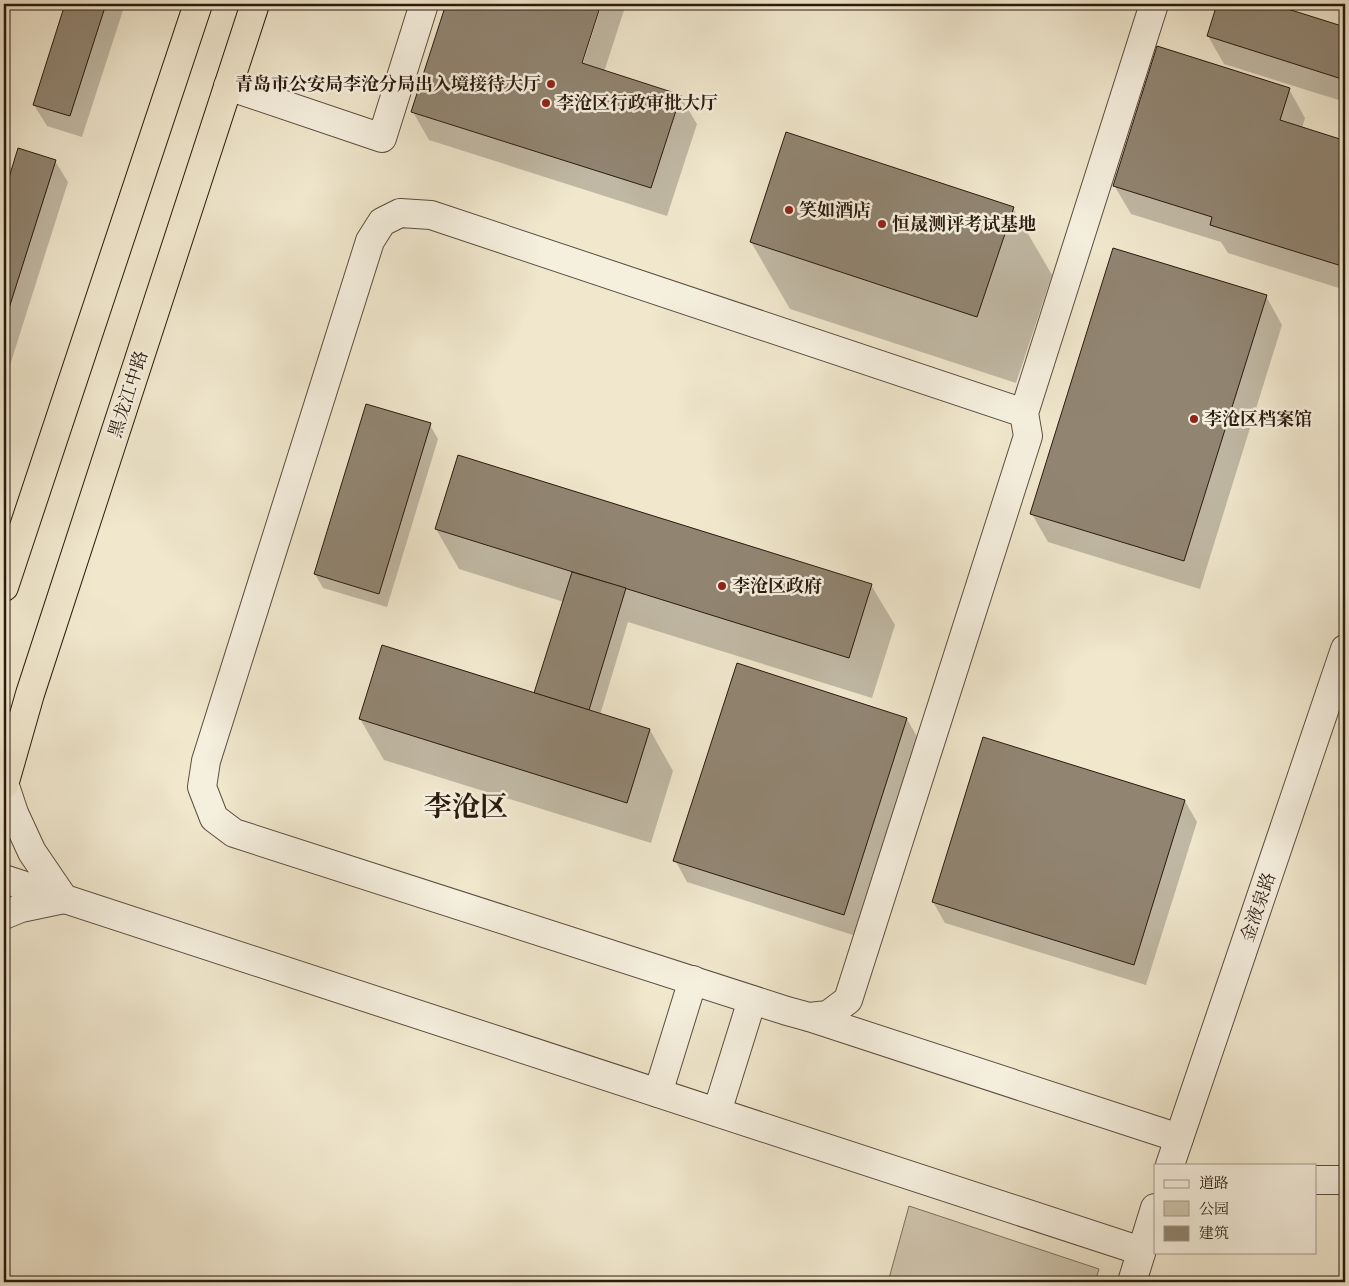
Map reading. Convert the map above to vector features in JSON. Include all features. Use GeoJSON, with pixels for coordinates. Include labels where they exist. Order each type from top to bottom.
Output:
{"type":"FeatureCollection","features":[{"type":"Feature","properties":{"kind":"highway"},"geometry":{"type":"LineString","coordinates":[[4,587],[198,4]]}},
{"type":"Feature","properties":{"kind":"highway","name":"黑龙江中路"},"geometry":{"type":"LineString","coordinates":[[4,784],[30,694],[255,4]]}},
{"type":"Feature","properties":{"kind":"street"},"geometry":{"type":"LineString","coordinates":[[228,86],[382,138],[424,4]]}},
{"type":"Feature","properties":{"kind":"street"},"geometry":{"type":"LineString","coordinates":[[808,1017],[828,1015],[848,1000],[1028,436],[1024,413],[1154,4]]}},
{"type":"Feature","properties":{"kind":"street"},"geometry":{"type":"LineString","coordinates":[[1024,413],[431,215],[400,213],[382,222],[370,240],[206,761],[202,787],[214,818],[234,833],[1179,1138]]}},
{"type":"Feature","properties":{"kind":"street","name":"金液泉路"},"geometry":{"type":"LineString","coordinates":[[1170,1164],[1345,649]]}},
{"type":"Feature","properties":{"kind":"street"},"geometry":{"type":"LineString","coordinates":[[4,784],[14,813],[32,852],[64,899]]}},
{"type":"Feature","properties":{"kind":"street"},"geometry":{"type":"LineString","coordinates":[[4,879],[1141,1250]]}},
{"type":"Feature","properties":{"kind":"street"},"geometry":{"type":"LineString","coordinates":[[4,915],[22,908],[64,899]]}},
{"type":"Feature","properties":{"kind":"street"},"geometry":{"type":"LineString","coordinates":[[658,1093],[693,980]]}},
{"type":"Feature","properties":{"kind":"street"},"geometry":{"type":"LineString","coordinates":[[717,1112],[752,1000]]}},
{"type":"Feature","properties":{"kind":"street"},"geometry":{"type":"LineString","coordinates":[[1316,1180],[1345,1180]]}},
{"type":"Feature","properties":{"kind":"street"},"geometry":{"type":"LineString","coordinates":[[1132,1282],[1154,1211]]}},
{"type":"Feature","properties":{"kind":"green space"},"geometry":{"type":"Polygon","coordinates":[[[909,1206],[1099,1269],[1095,1282],[888,1282],[909,1206]]]}},
{"type":"Feature","properties":{"kind":"building"},"geometry":{"type":"Polygon","coordinates":[[[65,4],[106,4],[70,116],[33,105],[65,4]]]}},
{"type":"Feature","properties":{"kind":"building","name":"李沧区行政审批大厅"},"geometry":{"type":"Polygon","coordinates":[[[446,4],[601,4],[582,63],[681,95],[651,188],[411,112],[446,4]]]}},
{"type":"Feature","properties":{"kind":"building"},"geometry":{"type":"Polygon","coordinates":[[[1217,4],[1272,4],[1345,27],[1345,80],[1207,36],[1217,4]]]}},
{"type":"Feature","properties":{"kind":"building"},"geometry":{"type":"Polygon","coordinates":[[[1157,46],[1290,88],[1280,120],[1343,140],[1345,133],[1345,267],[1210,225],[1212,217],[1113,186],[1157,46]]]}},
{"type":"Feature","properties":{"kind":"building","name":"恒晟测评考试基地"},"geometry":{"type":"Polygon","coordinates":[[[786,132],[1014,207],[977,317],[750,242],[786,132]]]}},
{"type":"Feature","properties":{"kind":"building"},"geometry":{"type":"Polygon","coordinates":[[[18,148],[56,160],[4,324],[4,194],[18,148]]]}},
{"type":"Feature","properties":{"kind":"building"},"geometry":{"type":"Polygon","coordinates":[[[1113,248],[1267,295],[1184,561],[1030,514],[1113,248]]]}},
{"type":"Feature","properties":{"kind":"building"},"geometry":{"type":"Polygon","coordinates":[[[366,404],[431,423],[379,594],[314,574],[366,404]]]}},
{"type":"Feature","properties":{"kind":"building"},"geometry":{"type":"Polygon","coordinates":[[[458,455],[872,584],[849,658],[435,529],[458,455]]]}},
{"type":"Feature","properties":{"kind":"building"},"geometry":{"type":"Polygon","coordinates":[[[572,572],[626,588],[589,710],[534,693],[572,572]]]}},
{"type":"Feature","properties":{"kind":"building"},"geometry":{"type":"Polygon","coordinates":[[[382,645],[650,729],[627,803],[359,719],[382,645]]]}},
{"type":"Feature","properties":{"kind":"building"},"geometry":{"type":"Polygon","coordinates":[[[737,663],[907,718],[844,915],[673,861],[737,663]]]}},
{"type":"Feature","properties":{"kind":"building"},"geometry":{"type":"Polygon","coordinates":[[[983,737],[1185,800],[1134,965],[932,902],[983,737]]]}},
{"type":"Feature","properties":{"kind":"place","name":"青岛市公安局李沧分局出入境接待大厅"},"geometry":{"type":"Point","coordinates":[551,84]}},
{"type":"Feature","properties":{"kind":"place","name":"李沧区行政审批大厅"},"geometry":{"type":"Point","coordinates":[546,103]}},
{"type":"Feature","properties":{"kind":"place","name":"笑如酒店"},"geometry":{"type":"Point","coordinates":[789,210]}},
{"type":"Feature","properties":{"kind":"place","name":"恒晟测评考试基地"},"geometry":{"type":"Point","coordinates":[882,224]}},
{"type":"Feature","properties":{"kind":"place","name":"李沧区档案馆"},"geometry":{"type":"Point","coordinates":[1194,419]}},
{"type":"Feature","properties":{"kind":"place","name":"李沧区政府"},"geometry":{"type":"Point","coordinates":[722,586]}},
{"type":"Feature","properties":{"kind":"district","name":"李沧区"},"geometry":{"type":"Point","coordinates":[466,806]}}]}
